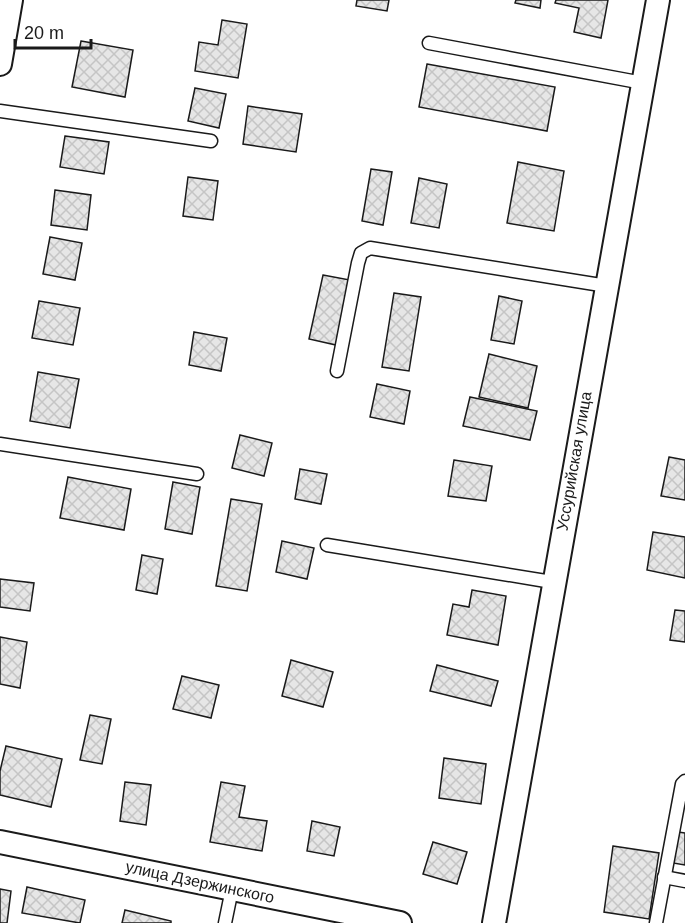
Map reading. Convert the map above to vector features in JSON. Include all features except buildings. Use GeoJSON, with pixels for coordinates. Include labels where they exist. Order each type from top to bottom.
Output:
{"type":"FeatureCollection","features":[{"type":"Feature","properties":{"kind":"street"},"geometry":{"type":"LineString","coordinates":[[0,64],[10,0]]}},
{"type":"Feature","properties":{"kind":"street","name":"Уссурийская улица"},"geometry":{"type":"LineString","coordinates":[[494,923],[552,582],[658,0]]}},
{"type":"Feature","properties":{"kind":"street","name":"улица Дзержинского"},"geometry":{"type":"LineString","coordinates":[[0,842],[400,923]]}},
{"type":"Feature","properties":{"kind":"lane"},"geometry":{"type":"LineString","coordinates":[[429,43],[643,83]]}},
{"type":"Feature","properties":{"kind":"lane"},"geometry":{"type":"LineString","coordinates":[[0,111],[211,141]]}},
{"type":"Feature","properties":{"kind":"lane"},"geometry":{"type":"LineString","coordinates":[[338,371],[358,263],[361,253],[370,248],[607,286]]}},
{"type":"Feature","properties":{"kind":"lane"},"geometry":{"type":"LineString","coordinates":[[0,444],[197,474]]}},
{"type":"Feature","properties":{"kind":"lane"},"geometry":{"type":"LineString","coordinates":[[327,545],[552,582]]}},
{"type":"Feature","properties":{"kind":"lane"},"geometry":{"type":"LineString","coordinates":[[656,923],[682,784],[685,781]]}},
{"type":"Feature","properties":{"kind":"lane"},"geometry":{"type":"LineString","coordinates":[[664,877],[685,881]]}},
{"type":"Feature","properties":{"kind":"lane"},"geometry":{"type":"LineString","coordinates":[[225,923],[232,889]]}}]}
